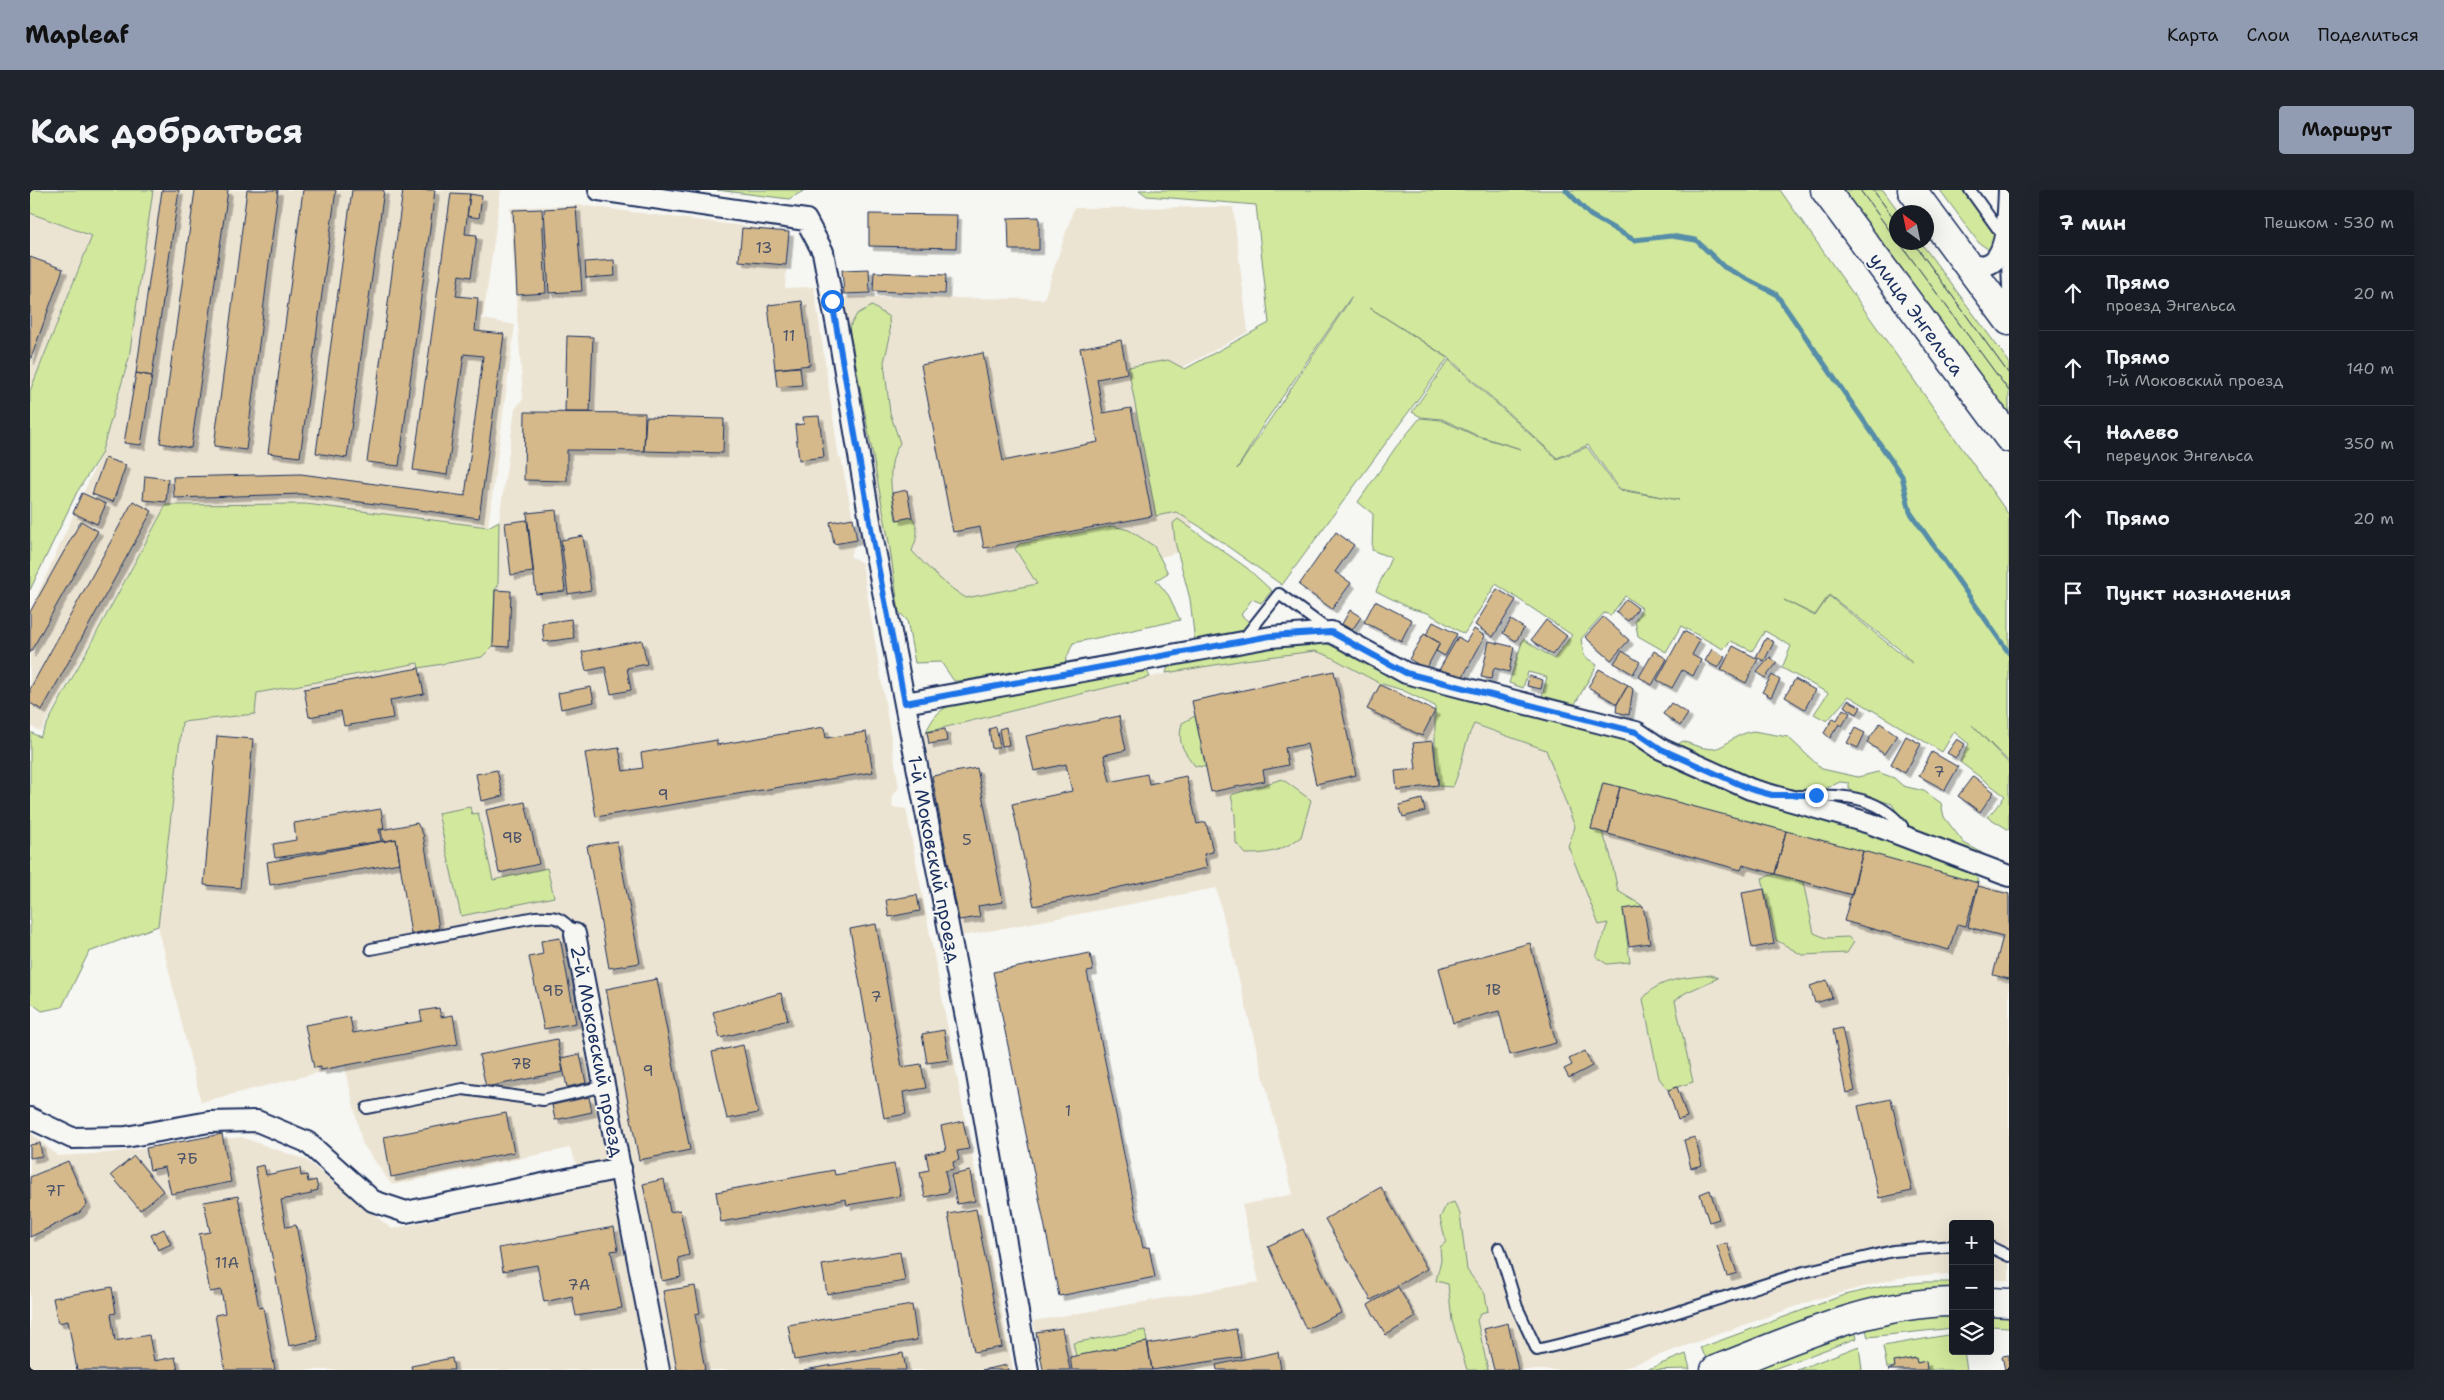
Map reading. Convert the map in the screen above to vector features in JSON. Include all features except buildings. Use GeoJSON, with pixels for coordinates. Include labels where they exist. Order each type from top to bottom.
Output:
{"type":"FeatureCollection","features":[{"type":"Feature","properties":{"kind":"main road","name":"улица Энгельса"},"geometry":{"type":"LineString","coordinates":[[1825,190],[2009,438]]}},
{"type":"Feature","properties":{"kind":"main road"},"geometry":{"type":"LineString","coordinates":[[1912,190],[2009,321]]}},
{"type":"Feature","properties":{"kind":"main road"},"geometry":{"type":"LineString","coordinates":[[1716,1370],[1856,1316],[1893,1308],[1949,1302]]}},
{"type":"Feature","properties":{"kind":"main road"},"geometry":{"type":"LineString","coordinates":[[1994,1302],[2009,1303]]}},
{"type":"Feature","properties":{"kind":"street","name":"1-й Моковский проезд"},"geometry":{"type":"LineString","coordinates":[[599,190],[806,220],[823,252],[874,545],[976,1069],[1028,1370]]}},
{"type":"Feature","properties":{"kind":"street"},"geometry":{"type":"LineString","coordinates":[[1958,252],[1968,261],[1978,266],[1988,265],[1997,260],[2003,252],[2006,240],[2008,190]]}},
{"type":"Feature","properties":{"kind":"street"},"geometry":{"type":"LineString","coordinates":[[905,703],[1270,636],[1331,632],[1406,673],[1636,732],[1661,749],[1750,789],[1869,823],[2009,876]]}},
{"type":"Feature","properties":{"kind":"street","name":"2-й Моковский проезд"},"geometry":{"type":"LineString","coordinates":[[576,934],[659,1370]]}},
{"type":"Feature","properties":{"kind":"street","name":"2-й Моковский проезд"},"geometry":{"type":"LineString","coordinates":[[30,1118],[72,1138],[126,1137],[209,1122],[257,1121],[307,1142],[373,1201],[406,1212],[621,1168]]}},
{"type":"Feature","properties":{"kind":"lane"},"geometry":{"type":"LineString","coordinates":[[1970,190],[2006,240],[2009,316]]}},
{"type":"Feature","properties":{"kind":"lane"},"geometry":{"type":"LineString","coordinates":[[1242,642],[1279,594],[1331,632]]}},
{"type":"Feature","properties":{"kind":"lane"},"geometry":{"type":"LineString","coordinates":[[371,950],[535,917],[553,916],[565,921],[576,934]]}},
{"type":"Feature","properties":{"kind":"lane"},"geometry":{"type":"LineString","coordinates":[[367,1108],[463,1089],[543,1100],[606,1086]]}},
{"type":"Feature","properties":{"kind":"lane"},"geometry":{"type":"LineString","coordinates":[[1499,1248],[1517,1307],[1537,1350],[1627,1328],[1804,1272],[1893,1251],[1949,1246]]}},
{"type":"Feature","properties":{"kind":"lane"},"geometry":{"type":"LineString","coordinates":[[1994,1250],[2009,1256]]}},
{"type":"Feature","properties":{"kind":"shaded area"},"geometry":{"type":"Polygon","coordinates":[[[153,190],[501,190],[483,319],[515,325],[488,527],[306,504],[166,505],[41,731],[30,726],[30,611],[101,454],[129,358],[153,190]]]}},
{"type":"Feature","properties":{"kind":"shaded area"},"geometry":{"type":"Polygon","coordinates":[[[578,205],[789,232],[785,288],[814,287],[839,458],[841,458],[857,540],[850,556],[862,563],[899,787],[893,796],[892,807],[906,809],[1013,1370],[30,1370],[30,1132],[58,1156],[108,1153],[241,1137],[306,1160],[392,1229],[585,1186],[570,1148],[392,1185],[362,1143],[345,1066],[201,1102],[158,926],[182,722],[255,714],[257,693],[418,663],[419,668],[497,590],[499,521],[515,409],[523,399],[510,208],[578,205]]]}},
{"type":"Feature","properties":{"kind":"shaded area"},"geometry":{"type":"Polygon","coordinates":[[[1233,207],[1248,332],[1161,379],[1197,547],[1140,563],[899,612],[840,297],[1044,299],[1074,208],[1233,207]]]}},
{"type":"Feature","properties":{"kind":"shaded area"},"geometry":{"type":"Polygon","coordinates":[[[30,213],[92,236],[30,391],[30,213]]]}},
{"type":"Feature","properties":{"kind":"shaded area"},"geometry":{"type":"Polygon","coordinates":[[[1315,650],[1329,655],[1435,711],[1546,750],[1864,851],[2009,892],[2009,1281],[1994,1279],[1994,1220],[1949,1220],[1949,1275],[1935,1274],[1898,1278],[1817,1299],[1618,1370],[1043,1370],[1033,1321],[1259,1282],[1242,1205],[1293,1194],[1216,888],[962,936],[923,733],[1196,666],[1315,650]]]}},
{"type":"Feature","properties":{"kind":"green space"},"geometry":{"type":"Polygon","coordinates":[[[30,190],[153,190],[129,358],[101,454],[77,492],[30,590],[30,391],[92,236],[30,213],[30,190]]]}},
{"type":"Feature","properties":{"kind":"green space"},"geometry":{"type":"Polygon","coordinates":[[[717,190],[805,190],[789,199],[717,190]]]}},
{"type":"Feature","properties":{"kind":"green space"},"geometry":{"type":"Polygon","coordinates":[[[1139,190],[1780,190],[2009,515],[2009,762],[1972,725],[2009,764],[2009,830],[1988,817],[2005,796],[1960,762],[1969,744],[1954,732],[1942,752],[1849,696],[1827,721],[1814,714],[1828,693],[1782,668],[1791,646],[1765,631],[1752,651],[1731,641],[1723,649],[1681,626],[1666,652],[1638,636],[1635,621],[1642,608],[1625,596],[1611,615],[1604,613],[1581,639],[1584,656],[1597,665],[1575,704],[1542,697],[1547,677],[1528,672],[1523,688],[1509,683],[1523,639],[1554,659],[1572,635],[1496,584],[1464,634],[1428,613],[1412,609],[1376,591],[1391,558],[1372,550],[1373,514],[1358,502],[1396,447],[1420,418],[1441,420],[1476,436],[1521,449],[1476,435],[1442,419],[1421,417],[1412,412],[1449,360],[1557,459],[1587,447],[1619,490],[1679,500],[1620,489],[1588,445],[1557,458],[1449,358],[1370,308],[1448,358],[1282,585],[1199,526],[1176,512],[1156,516],[1128,367],[1168,360],[1185,369],[1269,323],[1256,205],[1147,196],[1139,190]],[[1352,297],[1265,422],[1237,469],[1352,297]],[[1829,595],[1815,615],[1784,600],[1815,616],[1829,596],[1912,663],[1899,649],[1829,595]]]}},
{"type":"Feature","properties":{"kind":"green space"},"geometry":{"type":"Polygon","coordinates":[[[1841,190],[1883,190],[1894,205],[1889,205],[1889,250],[1926,250],[2009,362],[2009,417],[1841,190]]]}},
{"type":"Feature","properties":{"kind":"green space"},"geometry":{"type":"Polygon","coordinates":[[[1940,190],[1962,190],[1993,233],[1996,243],[1988,249],[1979,243],[1940,190]]]}},
{"type":"Feature","properties":{"kind":"green space"},"geometry":{"type":"Polygon","coordinates":[[[872,306],[889,317],[890,337],[884,362],[890,413],[900,443],[892,461],[891,480],[896,520],[912,517],[916,526],[917,534],[912,551],[944,582],[966,598],[1037,584],[1015,549],[1019,544],[1113,526],[1129,530],[1154,546],[1168,573],[1156,580],[1169,596],[1180,620],[1073,643],[1063,667],[1002,679],[954,681],[941,662],[915,663],[907,620],[899,612],[889,542],[849,328],[857,314],[872,306]]]}},
{"type":"Feature","properties":{"kind":"green space"},"geometry":{"type":"Polygon","coordinates":[[[306,504],[488,527],[499,521],[498,586],[495,590],[493,646],[482,657],[419,668],[418,663],[257,693],[255,714],[182,722],[158,926],[89,952],[62,1007],[42,1011],[30,1002],[30,732],[40,737],[166,505],[306,504]]]}},
{"type":"Feature","properties":{"kind":"green space"},"geometry":{"type":"Polygon","coordinates":[[[1178,519],[1247,568],[1272,591],[1261,603],[1252,599],[1241,615],[1251,624],[1243,634],[1195,643],[1190,599],[1175,542],[1173,523],[1178,519]]]}},
{"type":"Feature","properties":{"kind":"green space"},"geometry":{"type":"Polygon","coordinates":[[[1318,641],[1619,733],[1974,867],[1978,883],[1603,783],[1591,829],[1602,832],[1610,853],[1618,891],[1643,906],[1623,910],[1630,962],[1607,964],[1596,957],[1608,923],[1599,925],[1568,846],[1575,827],[1546,750],[1474,724],[1453,787],[1439,786],[1435,759],[1435,706],[1402,690],[1379,683],[1329,656],[1315,651],[1166,673],[1169,663],[1244,649],[1318,641]]]}},
{"type":"Feature","properties":{"kind":"green space"},"geometry":{"type":"Polygon","coordinates":[[[1140,669],[1147,671],[1150,677],[926,732],[932,720],[939,712],[960,702],[1140,669]]]}},
{"type":"Feature","properties":{"kind":"green space"},"geometry":{"type":"Polygon","coordinates":[[[1195,716],[1206,767],[1195,766],[1182,746],[1180,736],[1182,723],[1195,716]]]}},
{"type":"Feature","properties":{"kind":"green space"},"geometry":{"type":"Polygon","coordinates":[[[1753,731],[1788,737],[1822,769],[1858,777],[1878,772],[1894,778],[1903,786],[1924,791],[1941,803],[1944,817],[1964,843],[1998,865],[1906,828],[1892,804],[1882,801],[1870,801],[1849,789],[1849,783],[1840,782],[1825,789],[1803,792],[1770,789],[1674,747],[1683,741],[1708,749],[1716,748],[1753,731]]]}},
{"type":"Feature","properties":{"kind":"green space"},"geometry":{"type":"Polygon","coordinates":[[[1282,779],[1311,800],[1301,837],[1275,851],[1246,854],[1236,843],[1235,815],[1231,795],[1282,779]]]}},
{"type":"Feature","properties":{"kind":"green space"},"geometry":{"type":"Polygon","coordinates":[[[470,807],[472,814],[478,813],[493,880],[547,868],[554,897],[461,916],[438,813],[470,807]]]}},
{"type":"Feature","properties":{"kind":"green space"},"geometry":{"type":"Polygon","coordinates":[[[1775,874],[1803,882],[1814,933],[1826,938],[1848,937],[1854,942],[1847,953],[1802,955],[1776,940],[1762,878],[1775,874]]]}},
{"type":"Feature","properties":{"kind":"green space"},"geometry":{"type":"Polygon","coordinates":[[[1711,975],[1718,978],[1685,993],[1675,1001],[1693,1082],[1668,1090],[1659,1078],[1643,999],[1649,992],[1665,983],[1683,978],[1711,975]]]}},
{"type":"Feature","properties":{"kind":"green space"},"geometry":{"type":"Polygon","coordinates":[[[1454,1202],[1460,1214],[1467,1270],[1485,1294],[1488,1311],[1481,1313],[1477,1320],[1488,1370],[1467,1370],[1452,1321],[1448,1284],[1436,1281],[1441,1260],[1440,1247],[1446,1242],[1440,1218],[1446,1205],[1454,1202]]]}},
{"type":"Feature","properties":{"kind":"green space"},"geometry":{"type":"Polygon","coordinates":[[[1949,1282],[1949,1292],[1745,1344],[1707,1359],[1700,1348],[1844,1295],[1890,1285],[1949,1282]]]}},
{"type":"Feature","properties":{"kind":"green space"},"geometry":{"type":"Polygon","coordinates":[[[1994,1313],[2009,1314],[2009,1327],[1994,1326],[1994,1313]]]}},
{"type":"Feature","properties":{"kind":"green space"},"geometry":{"type":"Polygon","coordinates":[[[1949,1314],[1949,1328],[1868,1337],[1864,1323],[1949,1314]]]}},
{"type":"Feature","properties":{"kind":"green space"},"geometry":{"type":"Polygon","coordinates":[[[1854,1327],[1857,1338],[1771,1370],[1737,1370],[1854,1327]]]}},
{"type":"Feature","properties":{"kind":"green space"},"geometry":{"type":"Polygon","coordinates":[[[1145,1330],[1147,1342],[1076,1356],[1073,1343],[1145,1330]]]}},
{"type":"Feature","properties":{"kind":"green space"},"geometry":{"type":"Polygon","coordinates":[[[1949,1335],[1949,1355],[1965,1355],[1967,1370],[1927,1370],[1926,1361],[1917,1363],[1915,1358],[1895,1362],[1895,1367],[1887,1368],[1883,1346],[1949,1335]]]}},
{"type":"Feature","properties":{"kind":"green space"},"geometry":{"type":"Polygon","coordinates":[[[1859,1346],[1862,1370],[1797,1370],[1859,1346]]]}},
{"type":"Feature","properties":{"kind":"green space"},"geometry":{"type":"Polygon","coordinates":[[[1686,1354],[1690,1369],[1646,1370],[1686,1354]]]}},
{"type":"Feature","properties":{"kind":"waterway"},"geometry":{"type":"LineString","coordinates":[[1566,190],[1590,215],[1634,240],[1671,236],[1696,240],[1724,267],[1776,294],[1902,476],[1910,512],[2009,653]]}},
{"type":"Feature","properties":{"kind":"tram line"},"geometry":{"type":"LineString","coordinates":[[1860,190],[1889,229]]}},
{"type":"Feature","properties":{"kind":"tram line"},"geometry":{"type":"LineString","coordinates":[[1873,190],[1889,212]]}},
{"type":"Feature","properties":{"kind":"tram line"},"geometry":{"type":"LineString","coordinates":[[1905,250],[2009,391]]}},
{"type":"Feature","properties":{"kind":"tram line"},"geometry":{"type":"LineString","coordinates":[[1919,250],[2009,374]]}},
{"type":"Feature","properties":{"kind":"route"},"geometry":{"type":"LineString","coordinates":[[832,301],[874,545],[905,703],[1270,636],[1331,632],[1406,673],[1636,732],[1661,749],[1750,789],[1772,795],[1816,795]]}}]}
